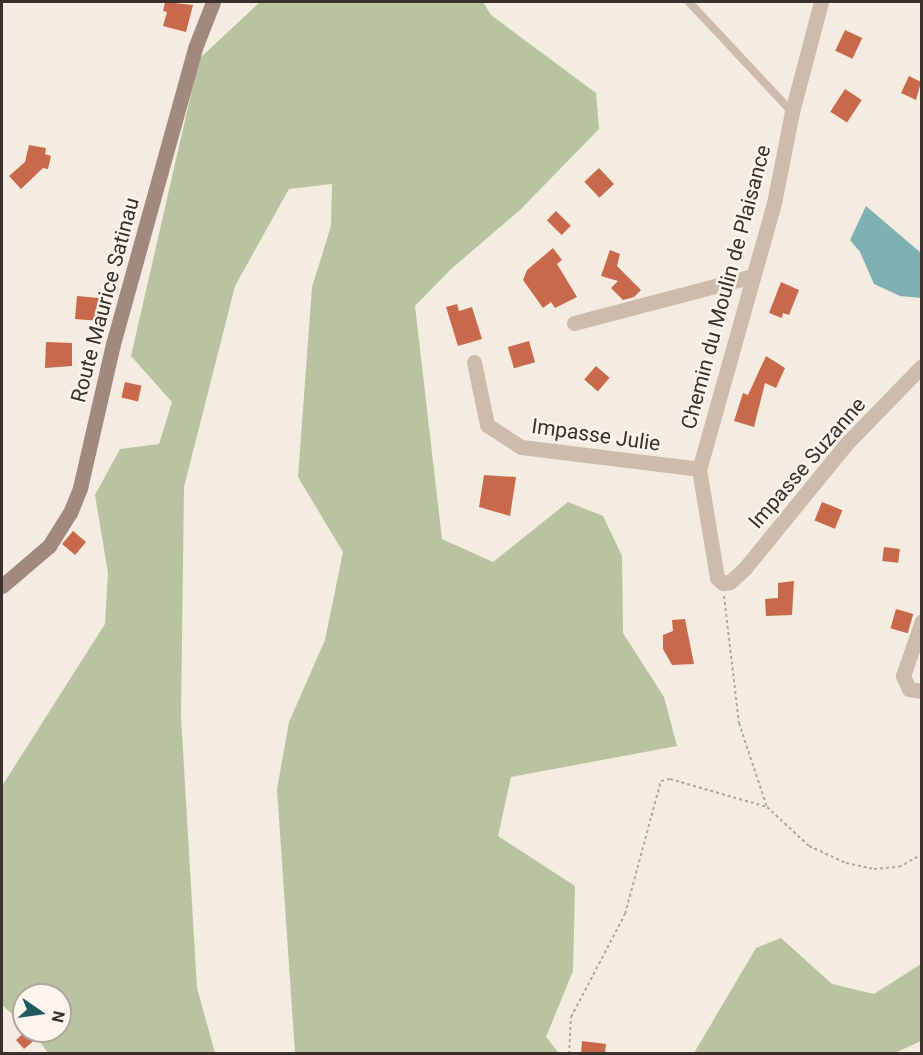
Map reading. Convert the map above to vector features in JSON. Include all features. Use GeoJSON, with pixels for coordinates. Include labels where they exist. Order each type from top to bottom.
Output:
{"type":"FeatureCollection","features":[{"type":"Feature","properties":{"kind":"main road","name":"Route Maurice Satinau"},"geometry":{"type":"LineString","coordinates":[[2,586],[49,546],[70,513],[80,488],[113,344],[195,48],[213,2]]}},
{"type":"Feature","properties":{"kind":"street","name":"Chemin du Moulin de Plaisance"},"geometry":{"type":"LineString","coordinates":[[723,583],[714,568],[699,469],[774,203],[792,112],[820,2]]}},
{"type":"Feature","properties":{"kind":"street"},"geometry":{"type":"LineString","coordinates":[[574,323],[753,276]]}},
{"type":"Feature","properties":{"kind":"street","name":"Impasse Julie"},"geometry":{"type":"LineString","coordinates":[[474,362],[487,424],[521,447],[699,469]]}},
{"type":"Feature","properties":{"kind":"street","name":"Impasse Suzanne"},"geometry":{"type":"LineString","coordinates":[[723,583],[730,582],[745,568],[847,443],[921,366]]}},
{"type":"Feature","properties":{"kind":"street"},"geometry":{"type":"LineString","coordinates":[[921,621],[904,683],[909,689],[921,691]]}},
{"type":"Feature","properties":{"kind":"lane"},"geometry":{"type":"LineString","coordinates":[[689,2],[792,112]]}},
{"type":"Feature","properties":{"kind":"path"},"geometry":{"type":"LineString","coordinates":[[723,583],[739,723],[767,807]]}},
{"type":"Feature","properties":{"kind":"path"},"geometry":{"type":"LineString","coordinates":[[569,1053],[571,1017],[625,914],[661,781],[670,779],[767,807],[809,846],[846,863],[874,869],[899,867],[921,854]]}},
{"type":"Feature","properties":{"kind":"green space"},"geometry":{"type":"Polygon","coordinates":[[[260,2],[483,2],[491,15],[596,93],[599,129],[520,210],[451,269],[415,306],[442,539],[493,562],[568,502],[603,516],[622,556],[623,633],[664,697],[677,746],[511,777],[498,836],[575,886],[573,971],[546,1037],[559,1053],[295,1053],[277,789],[289,722],[325,640],[343,552],[298,477],[312,287],[331,226],[332,184],[289,189],[235,286],[184,487],[181,716],[197,988],[215,1053],[48,1053],[41,1043],[72,1043],[72,983],[12,983],[12,1014],[2,1005],[2,786],[105,624],[108,573],[95,495],[120,449],[159,444],[172,402],[131,356],[199,59],[260,2]]]}},
{"type":"Feature","properties":{"kind":"green space"},"geometry":{"type":"Polygon","coordinates":[[[781,938],[832,984],[874,994],[921,964],[921,1041],[895,1053],[694,1053],[756,948],[781,938]]]}},
{"type":"Feature","properties":{"kind":"water"},"geometry":{"type":"Polygon","coordinates":[[[866,206],[921,253],[921,298],[900,296],[874,284],[860,252],[850,240],[866,206]]]}},
{"type":"Feature","properties":{"kind":"building"},"geometry":{"type":"Polygon","coordinates":[[[165,2],[193,5],[186,32],[163,26],[167,12],[163,11],[165,2]]]}},
{"type":"Feature","properties":{"kind":"building"},"geometry":{"type":"Polygon","coordinates":[[[845,30],[862,38],[852,59],[835,51],[845,30]]]}},
{"type":"Feature","properties":{"kind":"building"},"geometry":{"type":"Polygon","coordinates":[[[909,76],[921,82],[916,100],[901,93],[909,76]]]}},
{"type":"Feature","properties":{"kind":"building"},"geometry":{"type":"Polygon","coordinates":[[[845,89],[862,100],[847,123],[830,112],[845,89]]]}},
{"type":"Feature","properties":{"kind":"building"},"geometry":{"type":"Polygon","coordinates":[[[29,145],[46,148],[45,154],[51,156],[48,169],[43,168],[21,189],[9,176],[25,162],[29,145]]]}},
{"type":"Feature","properties":{"kind":"building"},"geometry":{"type":"Polygon","coordinates":[[[599,168],[614,184],[599,198],[584,182],[599,168]]]}},
{"type":"Feature","properties":{"kind":"building"},"geometry":{"type":"Polygon","coordinates":[[[556,211],[571,226],[562,235],[547,220],[556,211]]]}},
{"type":"Feature","properties":{"kind":"building"},"geometry":{"type":"Polygon","coordinates":[[[553,248],[562,260],[557,264],[577,297],[555,308],[551,302],[543,308],[523,280],[527,270],[553,248]]]}},
{"type":"Feature","properties":{"kind":"building"},"geometry":{"type":"Polygon","coordinates":[[[610,250],[620,254],[617,266],[641,290],[634,297],[623,300],[611,288],[618,281],[601,276],[610,250]]]}},
{"type":"Feature","properties":{"kind":"building"},"geometry":{"type":"Polygon","coordinates":[[[781,282],[799,290],[789,315],[783,313],[782,318],[769,313],[781,282]]]}},
{"type":"Feature","properties":{"kind":"building"},"geometry":{"type":"Polygon","coordinates":[[[77,296],[99,298],[97,321],[75,319],[77,296]]]}},
{"type":"Feature","properties":{"kind":"building"},"geometry":{"type":"Polygon","coordinates":[[[457,304],[459,311],[472,307],[482,339],[458,346],[446,307],[457,304]]]}},
{"type":"Feature","properties":{"kind":"building"},"geometry":{"type":"Polygon","coordinates":[[[529,341],[535,362],[514,368],[508,347],[529,341]]]}},
{"type":"Feature","properties":{"kind":"building"},"geometry":{"type":"Polygon","coordinates":[[[46,342],[72,343],[72,366],[45,368],[46,342]]]}},
{"type":"Feature","properties":{"kind":"building"},"geometry":{"type":"Polygon","coordinates":[[[766,356],[785,368],[776,388],[765,383],[754,427],[734,421],[743,393],[748,395],[766,356]]]}},
{"type":"Feature","properties":{"kind":"building"},"geometry":{"type":"Polygon","coordinates":[[[596,366],[610,378],[598,391],[584,380],[596,366]]]}},
{"type":"Feature","properties":{"kind":"building"},"geometry":{"type":"Polygon","coordinates":[[[125,382],[142,386],[138,401],[121,398],[125,382]]]}},
{"type":"Feature","properties":{"kind":"building"},"geometry":{"type":"Polygon","coordinates":[[[484,475],[516,477],[510,516],[479,507],[484,475]]]}},
{"type":"Feature","properties":{"kind":"building"},"geometry":{"type":"Polygon","coordinates":[[[822,502],[842,510],[835,529],[815,521],[822,502]]]}},
{"type":"Feature","properties":{"kind":"building"},"geometry":{"type":"Polygon","coordinates":[[[73,531],[86,542],[75,555],[62,544],[73,531]]]}},
{"type":"Feature","properties":{"kind":"building"},"geometry":{"type":"Polygon","coordinates":[[[884,547],[900,549],[898,563],[882,561],[884,547]]]}},
{"type":"Feature","properties":{"kind":"building"},"geometry":{"type":"Polygon","coordinates":[[[794,581],[792,615],[766,616],[765,599],[778,598],[778,583],[794,581]]]}},
{"type":"Feature","properties":{"kind":"building"},"geometry":{"type":"Polygon","coordinates":[[[896,609],[913,614],[908,633],[890,628],[896,609]]]}},
{"type":"Feature","properties":{"kind":"building"},"geometry":{"type":"Polygon","coordinates":[[[685,619],[694,664],[672,665],[663,649],[663,635],[673,631],[672,620],[685,619]]]}},
{"type":"Feature","properties":{"kind":"building"},"geometry":{"type":"Polygon","coordinates":[[[582,1041],[606,1044],[605,1053],[581,1053],[582,1041]]]}},
{"type":"Feature","properties":{"kind":"building"},"geometry":{"type":"Polygon","coordinates":[[[19,1043],[31,1043],[24,1049],[19,1043]]]}}]}
